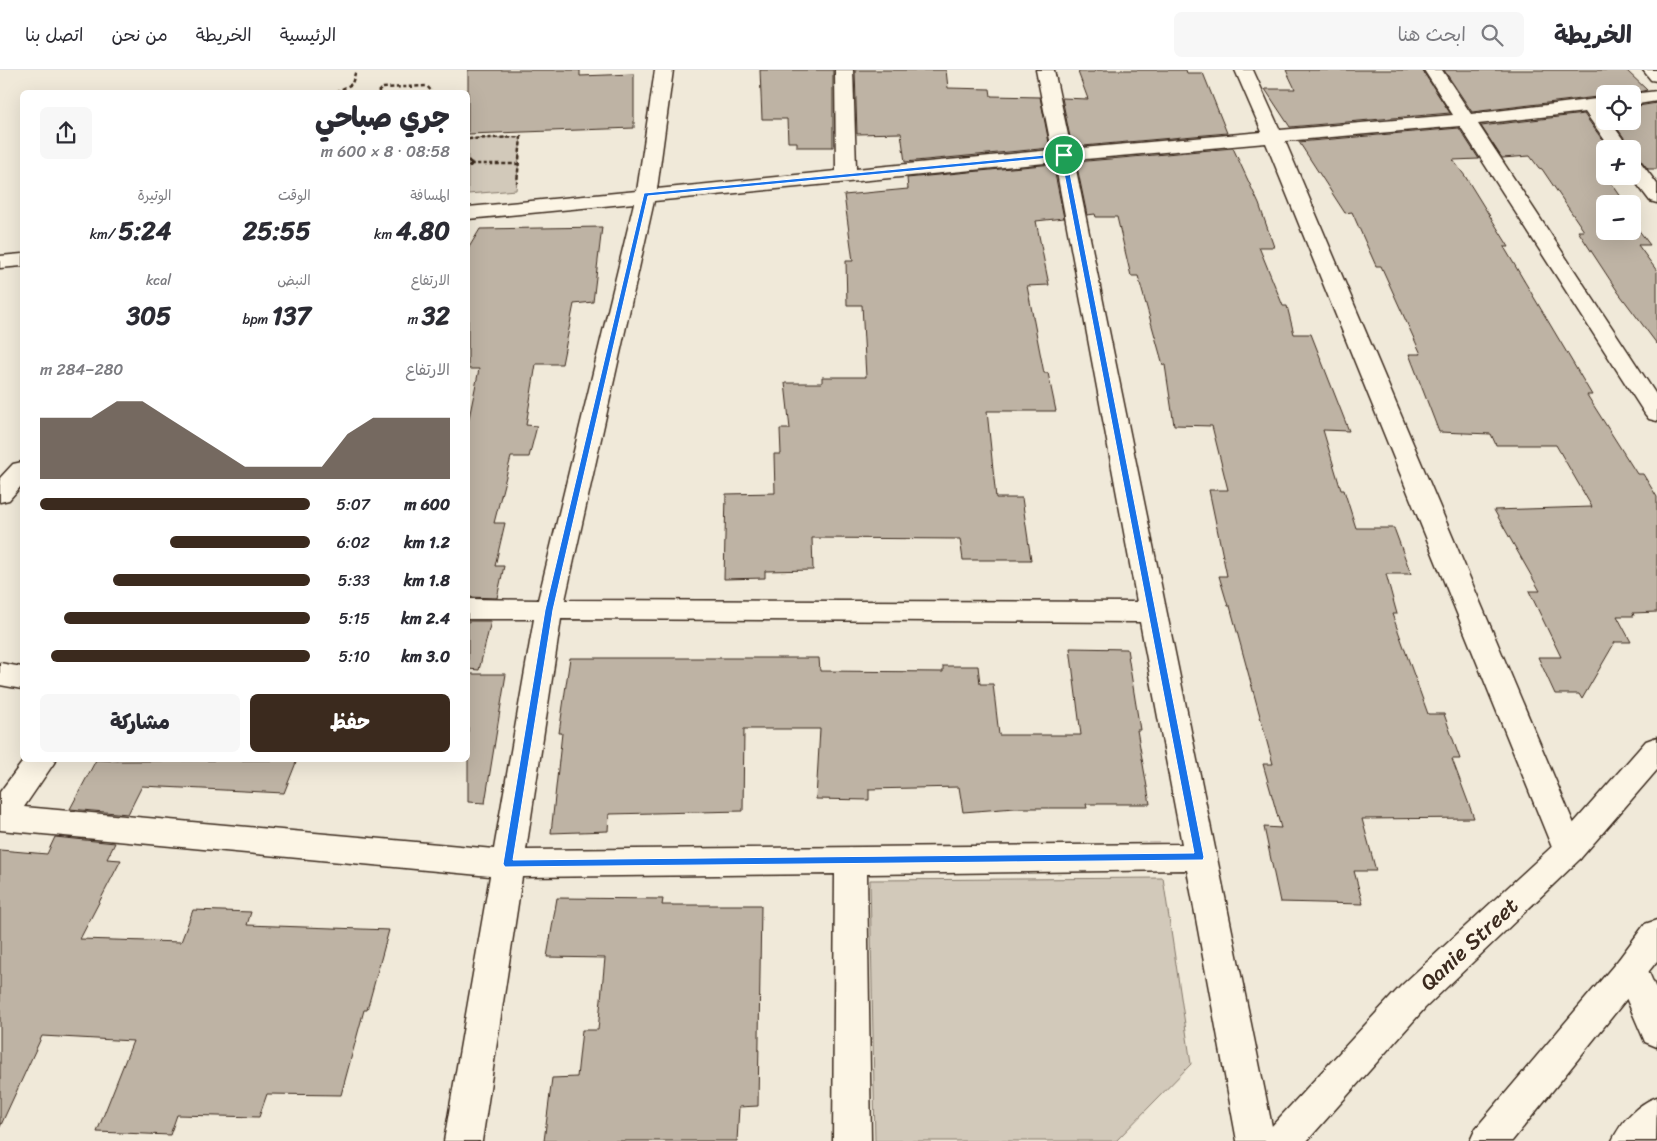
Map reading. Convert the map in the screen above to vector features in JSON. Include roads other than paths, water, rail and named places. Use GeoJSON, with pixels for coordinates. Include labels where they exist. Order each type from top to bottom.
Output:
{"type":"FeatureCollection","features":[{"type":"Feature","properties":{"kind":"street"},"geometry":{"type":"LineString","coordinates":[[464,1141],[549,610],[646,194],[664,70]]}},
{"type":"Feature","properties":{"kind":"street"},"geometry":{"type":"LineString","coordinates":[[844,70],[846,177]]}},
{"type":"Feature","properties":{"kind":"street"},"geometry":{"type":"LineString","coordinates":[[1045,70],[1064,155],[1199,857],[1256,1141]]}},
{"type":"Feature","properties":{"kind":"street"},"geometry":{"type":"LineString","coordinates":[[1244,70],[1569,850]]}},
{"type":"Feature","properties":{"kind":"street"},"geometry":{"type":"LineString","coordinates":[[1433,70],[1657,414]]}},
{"type":"Feature","properties":{"kind":"street"},"geometry":{"type":"LineString","coordinates":[[1652,70],[1657,76]]}},
{"type":"Feature","properties":{"kind":"street"},"geometry":{"type":"LineString","coordinates":[[1641,99],[1657,96]]}},
{"type":"Feature","properties":{"kind":"street"},"geometry":{"type":"LineString","coordinates":[[470,216],[646,194],[1464,120],[1596,105]]}},
{"type":"Feature","properties":{"kind":"street"},"geometry":{"type":"LineString","coordinates":[[1641,176],[1657,197]]}},
{"type":"Feature","properties":{"kind":"street"},"geometry":{"type":"LineString","coordinates":[[0,262],[20,260]]}},
{"type":"Feature","properties":{"kind":"street"},"geometry":{"type":"LineString","coordinates":[[0,494],[20,472]]}},
{"type":"Feature","properties":{"kind":"street"},"geometry":{"type":"LineString","coordinates":[[470,609],[1152,612]]}},
{"type":"Feature","properties":{"kind":"street"},"geometry":{"type":"LineString","coordinates":[[0,674],[20,678]]}},
{"type":"Feature","properties":{"kind":"street","name":"Qanie Street"},"geometry":{"type":"LineString","coordinates":[[1283,1141],[1413,997],[1569,850],[1657,749]]}},
{"type":"Feature","properties":{"kind":"street"},"geometry":{"type":"LineString","coordinates":[[0,816],[40,762]]}},
{"type":"Feature","properties":{"kind":"street"},"geometry":{"type":"LineString","coordinates":[[0,816],[508,864],[1199,857]]}},
{"type":"Feature","properties":{"kind":"street"},"geometry":{"type":"LineString","coordinates":[[851,861],[852,1141]]}},
{"type":"Feature","properties":{"kind":"street"},"geometry":{"type":"LineString","coordinates":[[1489,1141],[1631,970],[1657,934]]}},
{"type":"Feature","properties":{"kind":"street"},"geometry":{"type":"LineString","coordinates":[[1631,970],[1657,1031]]}},
{"type":"Feature","properties":{"kind":"street"},"geometry":{"type":"LineString","coordinates":[[1631,1141],[1657,1114]]}}]}
